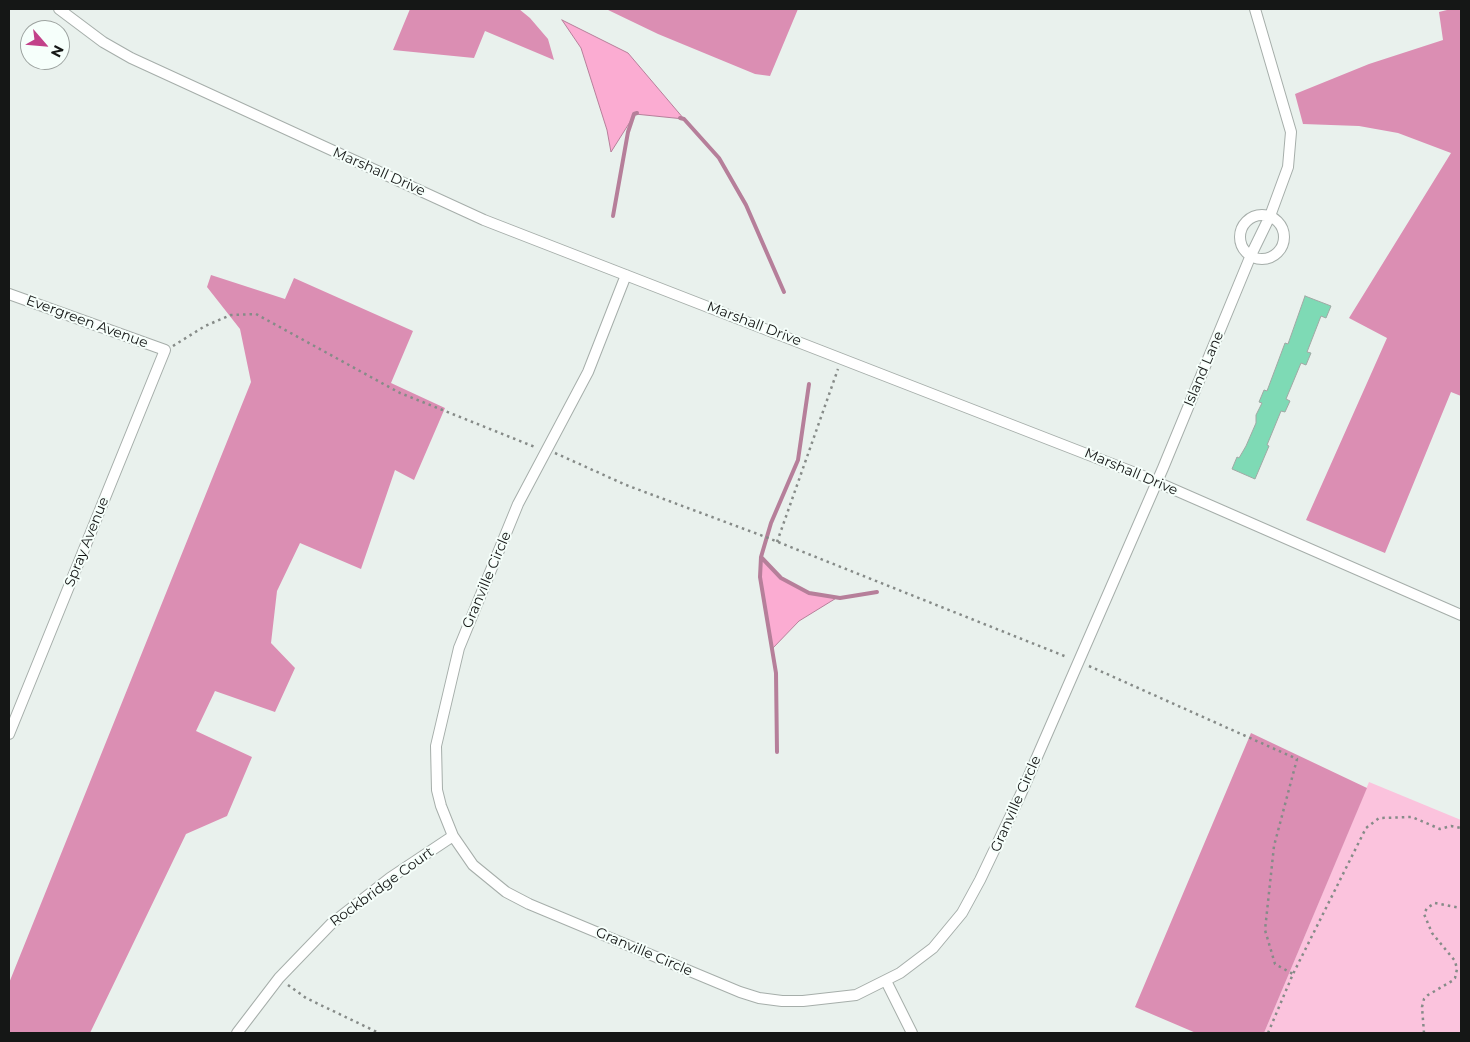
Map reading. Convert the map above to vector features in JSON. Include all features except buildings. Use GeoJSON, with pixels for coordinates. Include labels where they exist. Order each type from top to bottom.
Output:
{"type":"FeatureCollection","features":[{"type":"Feature","properties":{"kind":"street","name":"Marshall Drive"},"geometry":{"type":"LineString","coordinates":[[59,9],[103,42],[140,62],[484,220],[1157,482],[1461,615]]}},
{"type":"Feature","properties":{"kind":"street","name":"Island Lane"},"geometry":{"type":"LineString","coordinates":[[1157,482],[1251,255],[1270,216],[1288,167],[1291,132],[1254,9]]}},
{"type":"Feature","properties":{"kind":"street"},"geometry":{"type":"LineString","coordinates":[[1257,215],[1270,216],[1282,226],[1285,233],[1282,247],[1273,257],[1266,259],[1251,255],[1242,245],[1241,230],[1250,218],[1257,215]]}},
{"type":"Feature","properties":{"kind":"street","name":"Granville Circle"},"geometry":{"type":"LineString","coordinates":[[626,275],[588,372],[515,513],[459,648],[436,746],[435,772],[441,806],[453,836],[473,865],[506,892],[740,992],[782,1001],[803,1001],[856,995],[886,981],[933,948],[953,925],[976,888],[1020,796],[1157,482]]}},
{"type":"Feature","properties":{"kind":"street","name":"Evergreen Avenue"},"geometry":{"type":"LineString","coordinates":[[9,294],[165,350]]}},
{"type":"Feature","properties":{"kind":"street","name":"Spray Avenue"},"geometry":{"type":"LineString","coordinates":[[9,734],[165,350]]}},
{"type":"Feature","properties":{"kind":"street","name":"Rockbridge Court"},"geometry":{"type":"LineString","coordinates":[[238,1033],[279,978],[331,924],[390,878],[453,836]]}},
{"type":"Feature","properties":{"kind":"street"},"geometry":{"type":"LineString","coordinates":[[886,981],[912,1033]]}},
{"type":"Feature","properties":{"kind":"path"},"geometry":{"type":"LineString","coordinates":[[165,350],[205,326],[231,316],[256,314],[400,393],[535,447]]}},
{"type":"Feature","properties":{"kind":"path"},"geometry":{"type":"LineString","coordinates":[[777,542],[838,369]]}},
{"type":"Feature","properties":{"kind":"path"},"geometry":{"type":"LineString","coordinates":[[547,449],[626,484],[763,536],[1067,657]]}},
{"type":"Feature","properties":{"kind":"path"},"geometry":{"type":"LineString","coordinates":[[1089,666],[1297,759],[1274,846],[1265,930],[1275,964],[1293,974]]}},
{"type":"Feature","properties":{"kind":"path"},"geometry":{"type":"LineString","coordinates":[[1268,1033],[1293,974],[1366,828],[1379,818],[1412,817],[1440,829],[1451,826],[1461,828]]}},
{"type":"Feature","properties":{"kind":"path"},"geometry":{"type":"LineString","coordinates":[[1424,1033],[1422,1006],[1424,999],[1456,978],[1458,968],[1455,961],[1432,932],[1424,914],[1427,908],[1435,903],[1461,908]]}},
{"type":"Feature","properties":{"kind":"path"},"geometry":{"type":"LineString","coordinates":[[288,985],[306,998],[379,1033]]}},
{"type":"Feature","properties":{"kind":"shaded area"},"geometry":{"type":"Polygon","coordinates":[[[410,9],[519,9],[530,18],[548,39],[554,60],[485,31],[474,58],[393,50],[410,9]]]}},
{"type":"Feature","properties":{"kind":"shaded area"},"geometry":{"type":"Polygon","coordinates":[[[606,9],[798,9],[770,76],[755,74],[658,34],[606,9]]]}},
{"type":"Feature","properties":{"kind":"shaded area"},"geometry":{"type":"Polygon","coordinates":[[[1461,9],[1461,396],[1451,392],[1385,553],[1306,520],[1387,338],[1349,318],[1451,153],[1398,133],[1359,126],[1303,124],[1295,94],[1369,64],[1443,40],[1439,12],[1461,9]]]}},
{"type":"Feature","properties":{"kind":"shaded area"},"geometry":{"type":"Polygon","coordinates":[[[562,20],[628,53],[684,119],[635,114],[611,152],[607,130],[581,48],[562,20]]]}},
{"type":"Feature","properties":{"kind":"shaded area"},"geometry":{"type":"Polygon","coordinates":[[[211,275],[285,299],[294,278],[413,331],[391,383],[445,408],[414,480],[395,470],[361,569],[300,543],[277,591],[271,643],[295,668],[275,712],[215,691],[196,731],[252,757],[227,816],[186,834],[90,1033],[9,1033],[9,983],[251,382],[240,329],[207,287],[211,275]]]}},
{"type":"Feature","properties":{"kind":"shaded area"},"geometry":{"type":"Polygon","coordinates":[[[761,557],[781,578],[809,593],[838,597],[799,621],[772,649],[760,577],[761,557]]]}},
{"type":"Feature","properties":{"kind":"shaded area"},"geometry":{"type":"Polygon","coordinates":[[[1251,733],[1367,788],[1264,1033],[1196,1033],[1135,1007],[1251,733]]]}},
{"type":"Feature","properties":{"kind":"shaded area"},"geometry":{"type":"Polygon","coordinates":[[[1369,782],[1461,820],[1461,1033],[1264,1033],[1369,782]]]}},
{"type":"Feature","properties":{"kind":"waterway"},"geometry":{"type":"LineString","coordinates":[[613,216],[628,132],[634,114],[637,113]]}},
{"type":"Feature","properties":{"kind":"waterway"},"geometry":{"type":"LineString","coordinates":[[680,118],[684,119],[719,158],[746,205],[784,292]]}},
{"type":"Feature","properties":{"kind":"waterway"},"geometry":{"type":"LineString","coordinates":[[777,752],[776,673],[760,577],[761,557],[771,523],[798,460],[809,384]]}},
{"type":"Feature","properties":{"kind":"waterway"},"geometry":{"type":"LineString","coordinates":[[761,557],[781,578],[809,593],[840,598],[877,592]]}}]}
